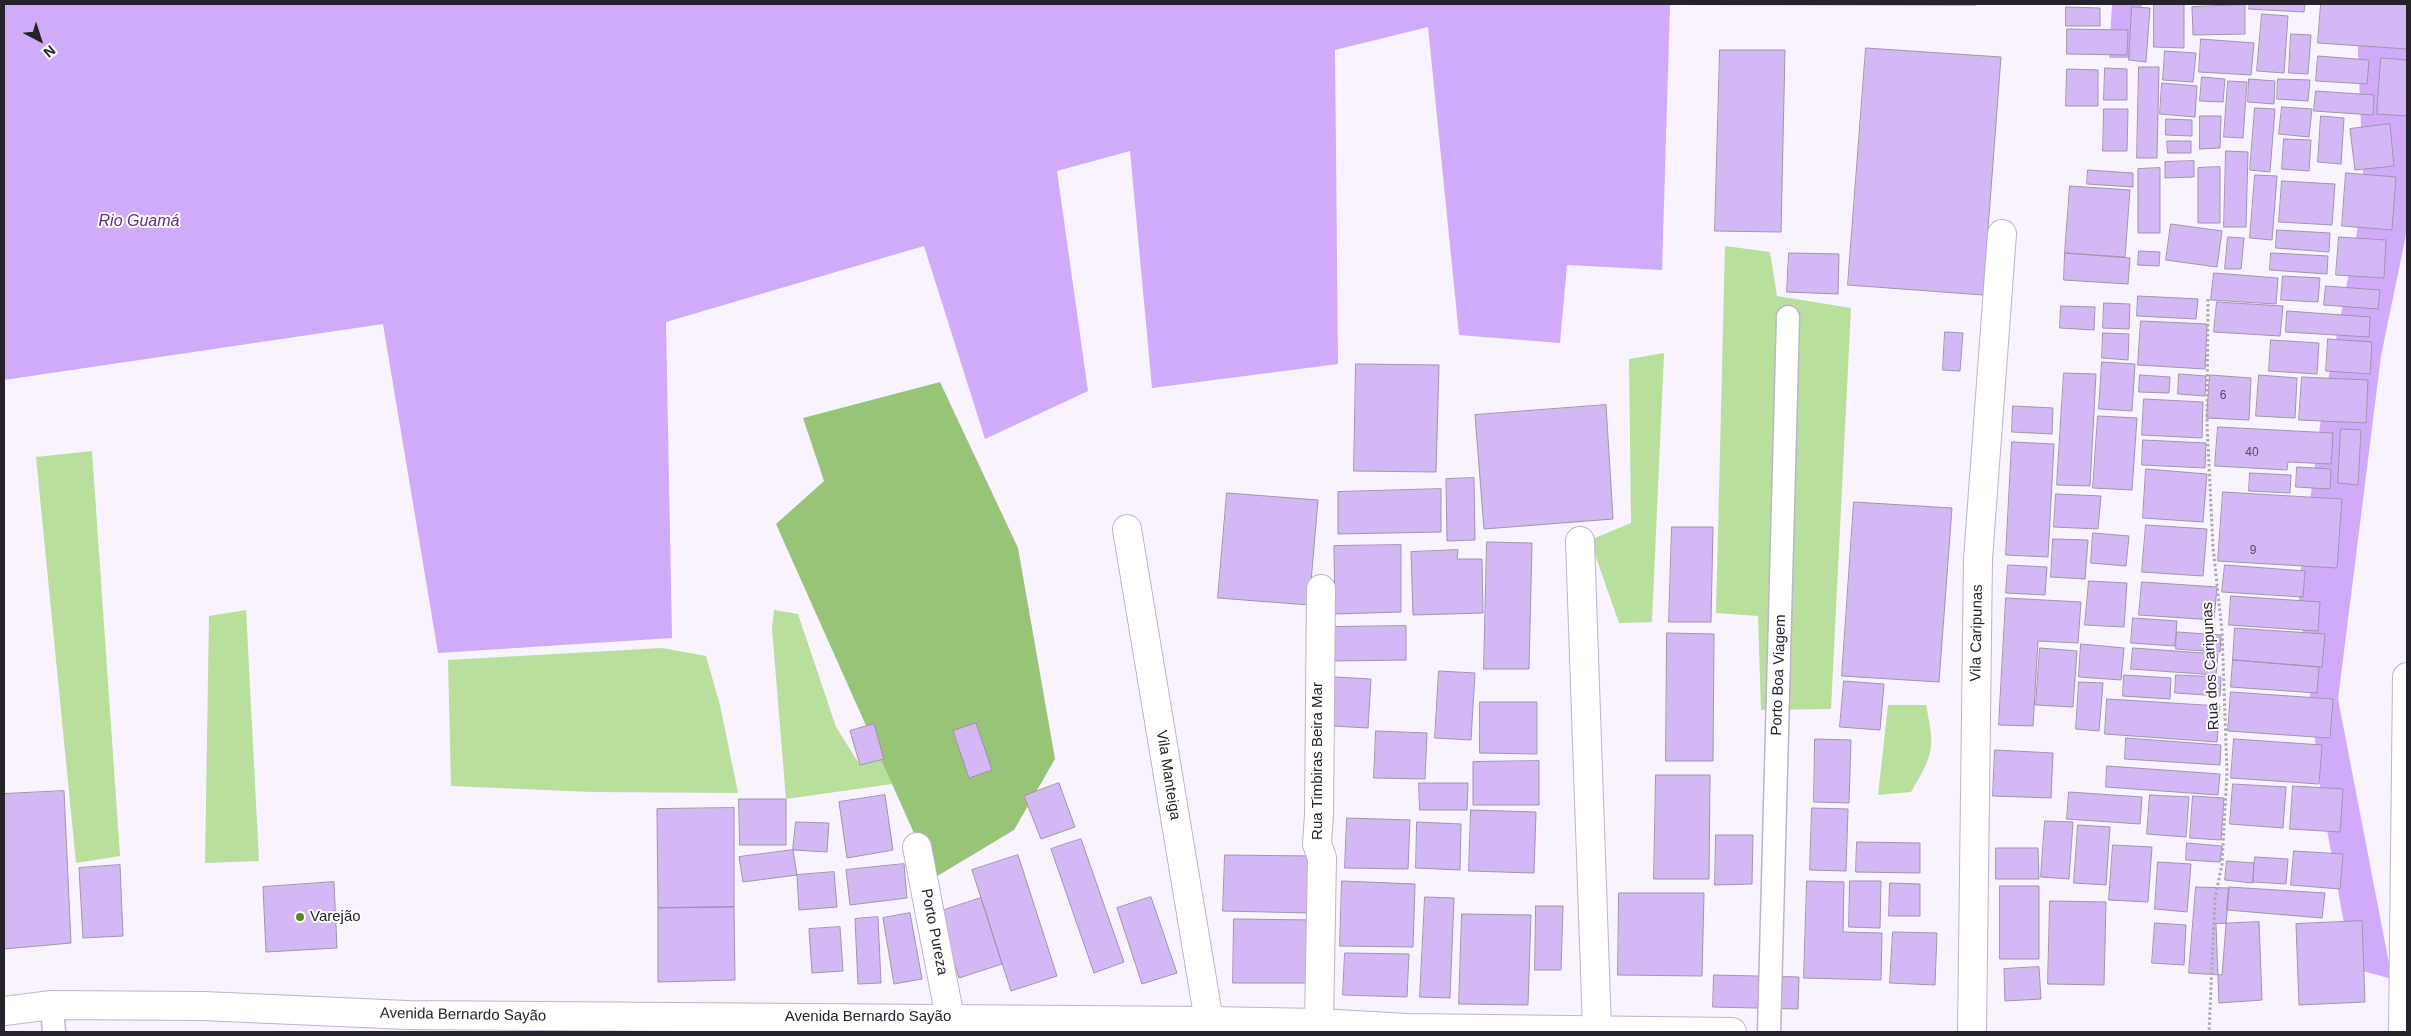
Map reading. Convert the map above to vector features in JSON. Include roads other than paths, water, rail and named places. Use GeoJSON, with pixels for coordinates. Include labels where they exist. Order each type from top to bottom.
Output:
{"type":"FeatureCollection","features":[{"type":"Feature","properties":{"kind":"street","name":"Vila Caripunas"},"geometry":{"type":"LineString","coordinates":[[1972,1032],[1978,559],[2002,234]]}},
{"type":"Feature","properties":{"kind":"street","name":"Vila Manteiga"},"geometry":{"type":"LineString","coordinates":[[1127,529],[1209,1021]]}},
{"type":"Feature","properties":{"kind":"street"},"geometry":{"type":"LineString","coordinates":[[1580,540],[1597,1030]]}},
{"type":"Feature","properties":{"kind":"street","name":"Rua Timbiras Beira Mar"},"geometry":{"type":"LineString","coordinates":[[1319,1023],[1322,858],[1317,844],[1319,814],[1320,589]]}},
{"type":"Feature","properties":{"kind":"street"},"geometry":{"type":"LineString","coordinates":[[2403,1032],[2407,677]]}},
{"type":"Feature","properties":{"kind":"street","name":"Porto Pureza"},"geometry":{"type":"LineString","coordinates":[[917,847],[950,1018]]}},
{"type":"Feature","properties":{"kind":"street","name":"Avenida Bernardo Sayão"},"geometry":{"type":"LineString","coordinates":[[4,1011],[52,1005],[203,1006],[407,1024],[950,1018],[1319,1023],[1407,1028],[1732,1032]]}},
{"type":"Feature","properties":{"kind":"lane","name":"Porto Boa Viagem"},"geometry":{"type":"LineString","coordinates":[[1769,1032],[1788,317]]}},
{"type":"Feature","properties":{"kind":"lane"},"geometry":{"type":"LineString","coordinates":[[52,1005],[54,1032]]}},
{"type":"Feature","properties":{"kind":"water","name":"Rio Guamá"},"geometry":{"type":"Polygon","coordinates":[[[4,4],[1976,4],[1976,6],[1670,5],[1662,270],[1567,265],[1560,343],[1459,335],[1428,27],[1335,50],[1338,364],[1152,388],[1130,151],[1057,171],[1088,391],[985,439],[924,246],[666,322],[672,638],[438,653],[383,324],[4,380],[4,4]]]}},
{"type":"Feature","properties":{"kind":"water"},"geometry":{"type":"Polygon","coordinates":[[[2112,4],[2142,4],[2137,58],[2109,58],[2112,4]]]}},
{"type":"Feature","properties":{"kind":"water"},"geometry":{"type":"Polygon","coordinates":[[[2356,4],[2407,4],[2407,230],[2381,356],[2338,699],[2392,979],[2352,968],[2322,802],[2298,590],[2322,411],[2364,196],[2356,4]]]}},
{"type":"Feature","properties":{"kind":"place","name":"Varejão"},"geometry":{"type":"Point","coordinates":[300,917]}}]}
